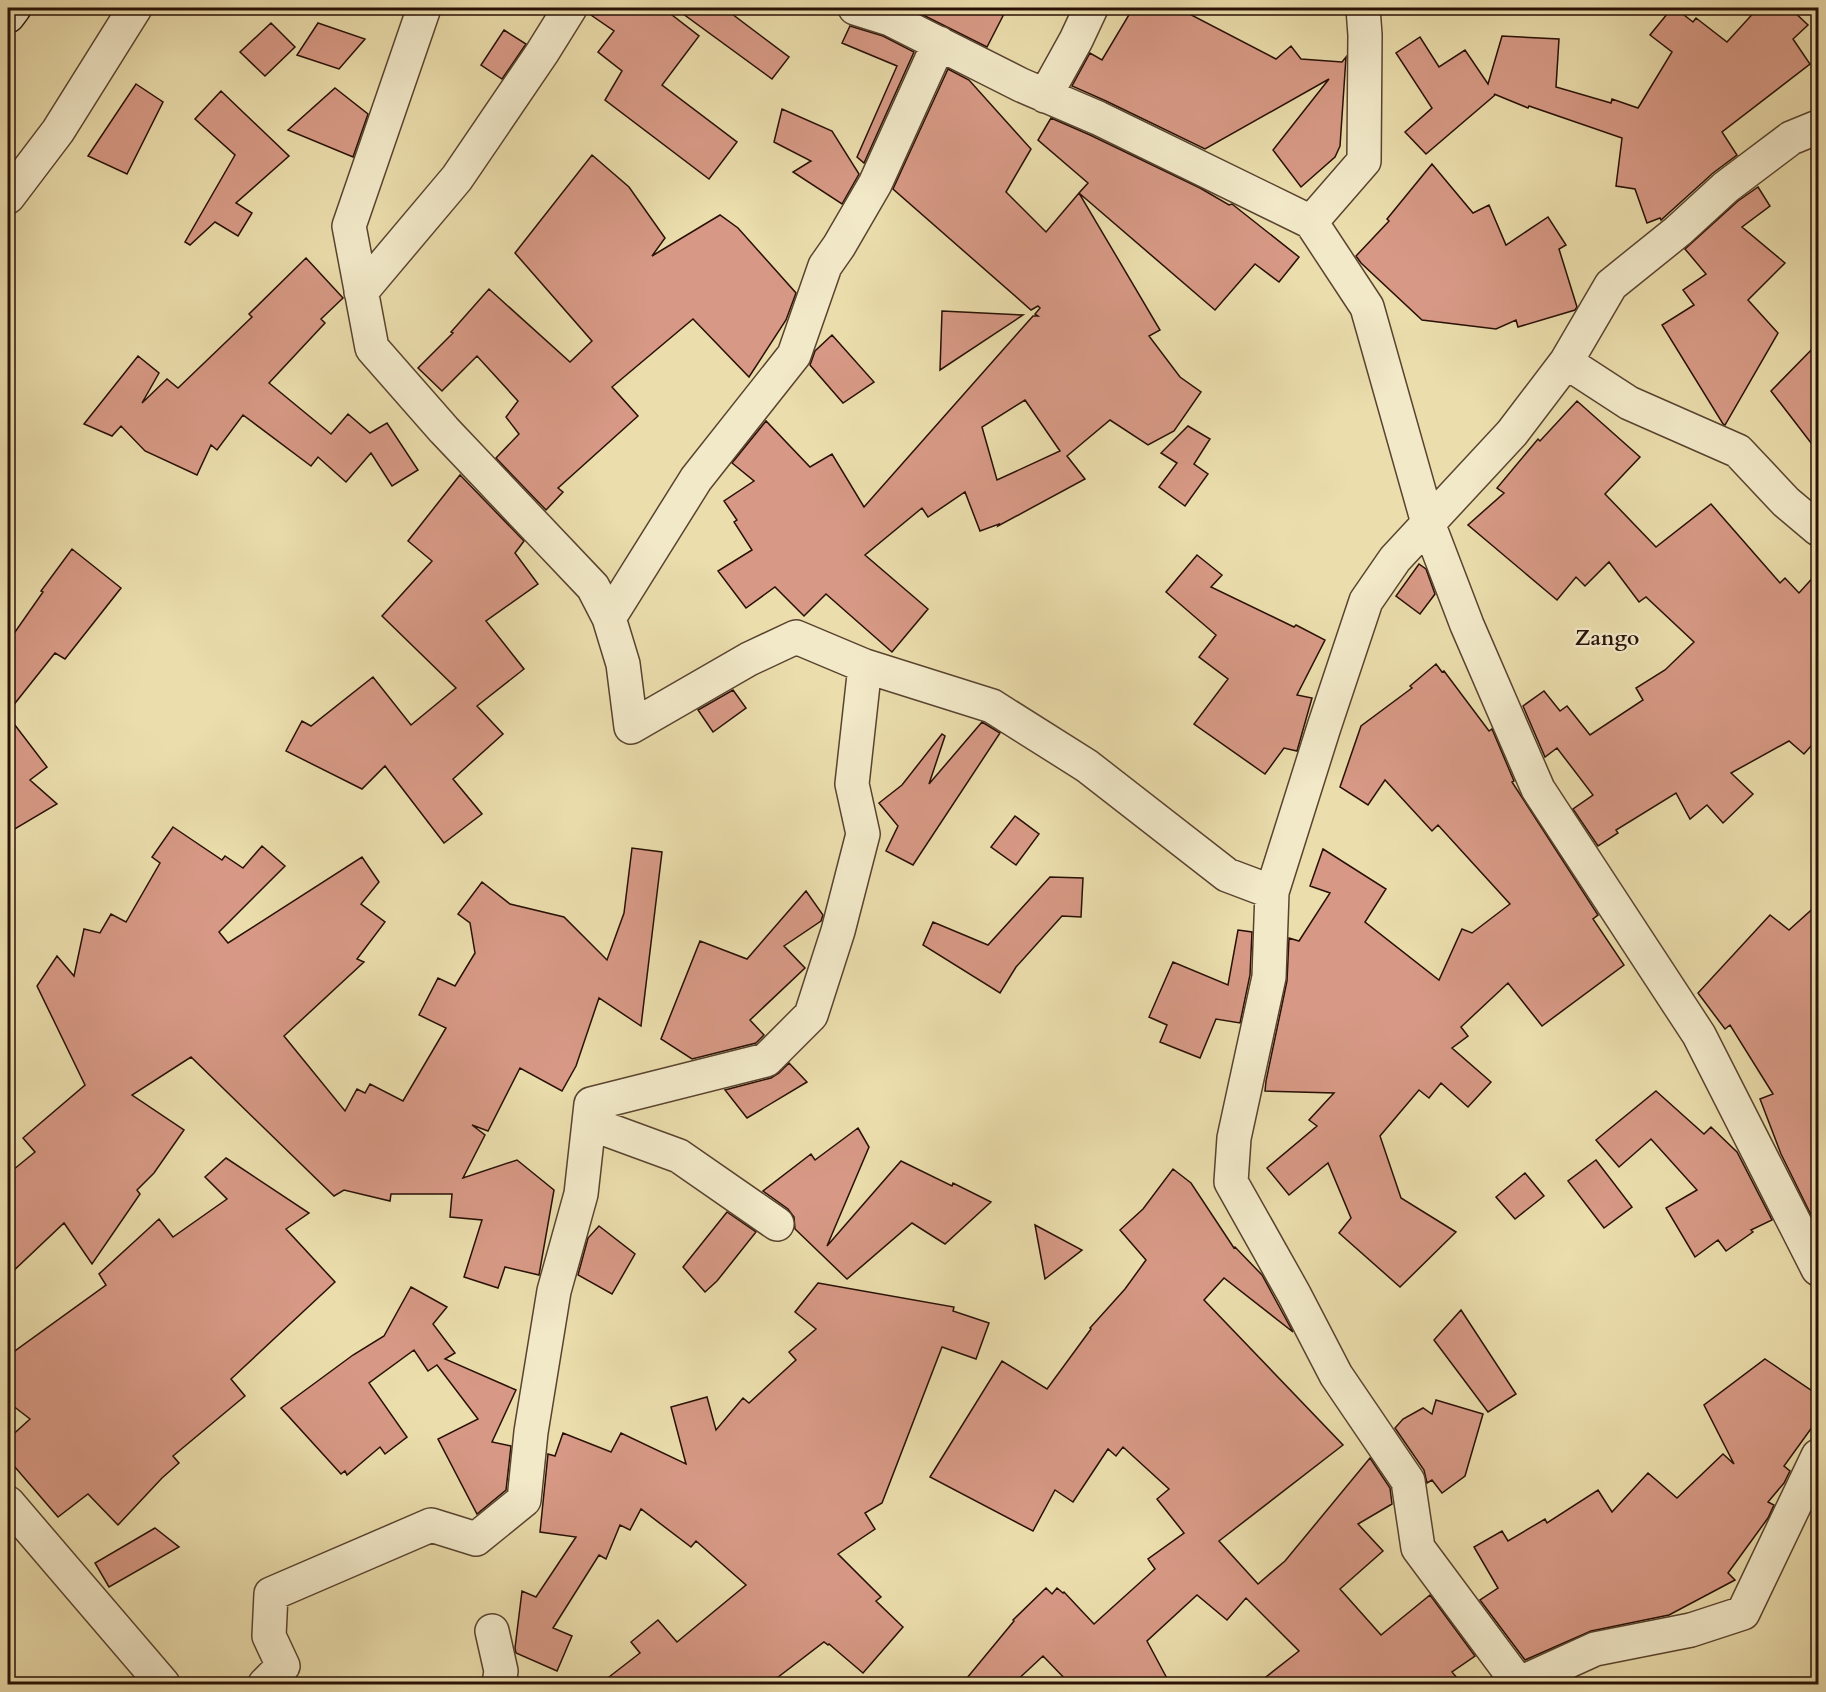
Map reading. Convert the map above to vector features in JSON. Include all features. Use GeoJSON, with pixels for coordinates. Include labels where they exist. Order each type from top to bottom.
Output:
{"type":"FeatureCollection","features":[{"type":"Feature","properties":{"kind":"street"},"geometry":{"type":"LineString","coordinates":[[8,16],[14,8]]}},
{"type":"Feature","properties":{"kind":"street"},"geometry":{"type":"LineString","coordinates":[[8,197],[58,131],[135,8]]}},
{"type":"Feature","properties":{"kind":"street"},"geometry":{"type":"LineString","coordinates":[[424,8],[349,225],[372,348],[444,430],[593,587],[609,618],[623,664],[631,727],[749,659],[796,637],[865,666],[992,706],[1087,766],[1227,875],[1272,892]]}},
{"type":"Feature","properties":{"kind":"street"},"geometry":{"type":"LineString","coordinates":[[361,292],[457,178],[570,8]]}},
{"type":"Feature","properties":{"kind":"street"},"geometry":{"type":"LineString","coordinates":[[855,8],[890,19],[1021,85],[1098,118],[1270,204],[1311,222],[1367,307],[1428,523],[1467,625],[1538,789],[1699,1035],[1818,1269]]}},
{"type":"Feature","properties":{"kind":"street"},"geometry":{"type":"LineString","coordinates":[[1045,96],[1091,8]]}},
{"type":"Feature","properties":{"kind":"street"},"geometry":{"type":"LineString","coordinates":[[1311,222],[1364,161],[1365,35],[1363,8]]}},
{"type":"Feature","properties":{"kind":"street"},"geometry":{"type":"LineString","coordinates":[[609,618],[696,479],[794,356],[825,267],[875,184],[939,43]]}},
{"type":"Feature","properties":{"kind":"street"},"geometry":{"type":"LineString","coordinates":[[1818,127],[1791,138],[1726,187],[1678,231],[1611,285],[1566,362],[1512,434],[1395,559],[1366,601],[1272,892],[1269,977],[1234,1138],[1231,1182],[1294,1294],[1336,1375],[1408,1481],[1418,1548],[1519,1684],[1596,1649],[1691,1629],[1743,1613],[1818,1456]]}},
{"type":"Feature","properties":{"kind":"street"},"geometry":{"type":"LineString","coordinates":[[1566,362],[1629,404],[1738,451],[1786,502],[1818,529]]}},
{"type":"Feature","properties":{"kind":"street"},"geometry":{"type":"LineString","coordinates":[[265,1684],[283,1666],[269,1636],[271,1594],[431,1525],[476,1539],[524,1500],[531,1432],[554,1291],[581,1194],[591,1104],[766,1060],[811,1015],[838,932],[863,834],[852,784],[865,666]]}},
{"type":"Feature","properties":{"kind":"street"},"geometry":{"type":"LineString","coordinates":[[589,1123],[679,1155],[777,1224]]}},
{"type":"Feature","properties":{"kind":"street"},"geometry":{"type":"LineString","coordinates":[[8,1503],[163,1684]]}},
{"type":"Feature","properties":{"kind":"street"},"geometry":{"type":"LineString","coordinates":[[492,1631],[501,1671],[499,1684]]}},
{"type":"Feature","properties":{"kind":"building"},"geometry":{"type":"Polygon","coordinates":[[[589,8],[663,8],[699,36],[662,85],[737,142],[709,179],[605,100],[622,71],[598,52],[614,31],[588,13],[589,8]]]}},
{"type":"Feature","properties":{"kind":"building"},"geometry":{"type":"Polygon","coordinates":[[[675,8],[724,8],[789,57],[772,79],[675,8]]]}},
{"type":"Feature","properties":{"kind":"building"},"geometry":{"type":"Polygon","coordinates":[[[909,8],[1007,8],[987,47],[909,8]]]}},
{"type":"Feature","properties":{"kind":"building"},"geometry":{"type":"Polygon","coordinates":[[[1133,8],[1178,8],[1276,59],[1291,46],[1301,59],[1342,62],[1346,57],[1340,146],[1335,157],[1301,187],[1273,150],[1329,79],[1205,149],[1072,86],[1090,53],[1102,60],[1133,8]]]}},
{"type":"Feature","properties":{"kind":"building"},"geometry":{"type":"Polygon","coordinates":[[[1672,8],[1693,22],[1696,18],[1727,42],[1758,8],[1790,8],[1808,25],[1793,39],[1810,64],[1722,132],[1737,155],[1713,173],[1661,220],[1660,218],[1647,223],[1635,189],[1616,186],[1622,138],[1529,106],[1528,108],[1494,94],[1426,154],[1405,132],[1432,108],[1396,53],[1420,37],[1439,67],[1465,50],[1488,84],[1502,36],[1559,39],[1556,87],[1611,103],[1612,99],[1638,108],[1672,52],[1650,35],[1672,8]]]}},
{"type":"Feature","properties":{"kind":"building"},"geometry":{"type":"Polygon","coordinates":[[[271,23],[295,47],[265,76],[240,52],[271,23]]]}},
{"type":"Feature","properties":{"kind":"building"},"geometry":{"type":"Polygon","coordinates":[[[318,23],[365,39],[339,69],[297,55],[318,23]]]}},
{"type":"Feature","properties":{"kind":"building"},"geometry":{"type":"Polygon","coordinates":[[[850,26],[883,36],[914,52],[864,163],[857,157],[897,66],[842,43],[850,26]]]}},
{"type":"Feature","properties":{"kind":"building"},"geometry":{"type":"Polygon","coordinates":[[[504,30],[526,44],[502,79],[481,65],[504,30]]]}},
{"type":"Feature","properties":{"kind":"building"},"geometry":{"type":"Polygon","coordinates":[[[948,69],[969,80],[1031,149],[1006,192],[1046,232],[1079,193],[1160,330],[1149,336],[1180,377],[1201,392],[1174,431],[1148,445],[1110,420],[1067,456],[1085,479],[998,526],[999,524],[980,531],[965,492],[928,517],[922,508],[865,555],[928,609],[892,652],[826,594],[804,616],[775,587],[746,608],[718,571],[752,550],[734,522],[737,520],[724,501],[754,481],[732,463],[766,421],[810,467],[832,454],[864,507],[1033,316],[1038,316],[1035,314],[1040,308],[1038,306],[1031,310],[893,189],[948,69]],[[1025,400],[982,427],[997,480],[1060,451],[1025,400]]]}},
{"type":"Feature","properties":{"kind":"building"},"geometry":{"type":"Polygon","coordinates":[[[136,84],[163,102],[127,174],[88,156],[136,84]]]}},
{"type":"Feature","properties":{"kind":"building"},"geometry":{"type":"Polygon","coordinates":[[[335,88],[368,114],[353,157],[288,130],[335,88]]]}},
{"type":"Feature","properties":{"kind":"building"},"geometry":{"type":"Polygon","coordinates":[[[221,91],[289,156],[236,203],[252,213],[238,236],[215,222],[190,245],[185,242],[235,155],[195,119],[221,91]]]}},
{"type":"Feature","properties":{"kind":"building"},"geometry":{"type":"Polygon","coordinates":[[[782,109],[832,131],[859,174],[842,204],[793,172],[811,161],[774,142],[782,109]]]}},
{"type":"Feature","properties":{"kind":"building"},"geometry":{"type":"Polygon","coordinates":[[[1051,118],[1200,188],[1229,205],[1232,204],[1299,257],[1279,282],[1255,264],[1215,310],[1079,193],[1088,183],[1038,140],[1051,118]]]}},
{"type":"Feature","properties":{"kind":"building"},"geometry":{"type":"Polygon","coordinates":[[[592,155],[629,187],[665,238],[652,256],[720,215],[738,228],[796,293],[786,320],[749,377],[693,319],[612,387],[638,416],[558,488],[563,492],[546,510],[496,458],[519,434],[506,417],[518,401],[477,356],[442,391],[418,368],[453,333],[451,332],[489,289],[570,362],[592,341],[515,253],[592,155]]]}},
{"type":"Feature","properties":{"kind":"building"},"geometry":{"type":"Polygon","coordinates":[[[1432,164],[1473,213],[1489,205],[1506,245],[1548,217],[1566,245],[1559,249],[1577,307],[1575,310],[1518,327],[1516,320],[1496,329],[1422,320],[1361,263],[1356,256],[1389,221],[1387,219],[1432,164]]]}},
{"type":"Feature","properties":{"kind":"building"},"geometry":{"type":"Polygon","coordinates":[[[1758,187],[1770,206],[1742,227],[1785,263],[1748,300],[1778,333],[1725,425],[1662,325],[1694,305],[1683,290],[1706,274],[1685,249],[1738,201],[1758,187]]]}},
{"type":"Feature","properties":{"kind":"building"},"geometry":{"type":"Polygon","coordinates":[[[306,258],[343,298],[321,319],[325,323],[269,383],[331,434],[348,414],[370,433],[387,423],[418,470],[392,486],[371,453],[346,482],[318,457],[311,466],[243,415],[217,450],[211,445],[197,475],[145,451],[121,426],[112,436],[84,424],[138,356],[159,373],[142,403],[167,379],[178,388],[252,317],[249,314],[306,258]]]}},
{"type":"Feature","properties":{"kind":"building"},"geometry":{"type":"Polygon","coordinates":[[[942,311],[1023,315],[940,370],[942,311]]]}},
{"type":"Feature","properties":{"kind":"building"},"geometry":{"type":"Polygon","coordinates":[[[832,335],[874,382],[843,403],[810,365],[815,351],[832,335]]]}},
{"type":"Feature","properties":{"kind":"building"},"geometry":{"type":"Polygon","coordinates":[[[1818,343],[1818,452],[1771,391],[1818,343]]]}},
{"type":"Feature","properties":{"kind":"building"},"geometry":{"type":"Polygon","coordinates":[[[1577,401],[1640,457],[1605,494],[1656,547],[1711,504],[1780,583],[1785,578],[1799,593],[1818,572],[1818,738],[1804,754],[1789,741],[1731,773],[1753,794],[1723,823],[1707,805],[1690,819],[1676,793],[1616,830],[1618,833],[1598,846],[1573,809],[1593,795],[1557,748],[1545,757],[1523,706],[1544,691],[1560,711],[1567,706],[1590,735],[1643,700],[1636,688],[1665,670],[1694,642],[1646,597],[1639,602],[1609,562],[1585,586],[1576,577],[1557,600],[1468,525],[1504,493],[1497,488],[1538,439],[1540,441],[1577,401]]]}},
{"type":"Feature","properties":{"kind":"building"},"geometry":{"type":"Polygon","coordinates":[[[1188,426],[1210,439],[1194,464],[1208,474],[1185,506],[1159,487],[1177,463],[1161,453],[1188,426]]]}},
{"type":"Feature","properties":{"kind":"building"},"geometry":{"type":"Polygon","coordinates":[[[460,475],[524,541],[515,553],[538,584],[486,621],[524,669],[477,706],[503,734],[453,779],[482,814],[444,843],[385,766],[362,789],[286,751],[302,721],[311,726],[373,677],[411,725],[456,688],[382,616],[432,561],[408,541],[460,475]]]}},
{"type":"Feature","properties":{"kind":"building"},"geometry":{"type":"Polygon","coordinates":[[[72,549],[121,588],[65,659],[55,653],[8,712],[8,642],[72,549]]]}},
{"type":"Feature","properties":{"kind":"building"},"geometry":{"type":"Polygon","coordinates":[[[1197,555],[1222,575],[1211,587],[1325,640],[1297,695],[1312,698],[1297,751],[1284,748],[1265,774],[1194,724],[1228,679],[1199,657],[1216,635],[1166,592],[1197,555]]]}},
{"type":"Feature","properties":{"kind":"building"},"geometry":{"type":"Polygon","coordinates":[[[1419,564],[1426,569],[1435,594],[1420,614],[1396,596],[1419,564]]]}},
{"type":"Feature","properties":{"kind":"building"},"geometry":{"type":"Polygon","coordinates":[[[1436,664],[1442,672],[1444,671],[1489,731],[1492,729],[1514,781],[1512,782],[1598,915],[1593,919],[1624,965],[1542,1026],[1508,983],[1461,1027],[1468,1036],[1452,1048],[1491,1082],[1468,1107],[1441,1083],[1429,1098],[1419,1090],[1380,1136],[1401,1198],[1456,1232],[1400,1287],[1339,1233],[1351,1218],[1328,1163],[1289,1195],[1267,1168],[1317,1126],[1309,1120],[1334,1093],[1265,1091],[1287,981],[1289,938],[1299,941],[1330,893],[1310,886],[1323,849],[1386,889],[1365,922],[1439,980],[1462,929],[1472,933],[1510,904],[1438,825],[1432,831],[1385,780],[1368,805],[1340,787],[1361,726],[1412,688],[1410,686],[1436,664]]]}},
{"type":"Feature","properties":{"kind":"building"},"geometry":{"type":"Polygon","coordinates":[[[733,690],[746,708],[713,732],[698,710],[733,690]]]}},
{"type":"Feature","properties":{"kind":"building"},"geometry":{"type":"Polygon","coordinates":[[[8,716],[47,767],[30,780],[57,804],[8,833],[8,716]]]}},
{"type":"Feature","properties":{"kind":"building"},"geometry":{"type":"Polygon","coordinates":[[[982,722],[1000,733],[913,865],[886,851],[898,826],[879,803],[902,785],[942,734],[945,736],[929,784],[982,722]]]}},
{"type":"Feature","properties":{"kind":"building"},"geometry":{"type":"Polygon","coordinates":[[[1015,816],[1039,834],[1016,865],[991,847],[1015,816]]]}},
{"type":"Feature","properties":{"kind":"building"},"geometry":{"type":"Polygon","coordinates":[[[173,827],[222,860],[225,856],[243,868],[262,846],[285,866],[219,932],[228,943],[362,857],[379,882],[361,904],[385,922],[357,959],[364,962],[284,1036],[345,1111],[357,1089],[365,1093],[370,1084],[403,1101],[446,1028],[419,1015],[438,978],[455,986],[475,953],[470,923],[458,914],[482,882],[510,904],[564,917],[607,960],[624,913],[632,848],[662,852],[641,1026],[599,998],[576,1066],[562,1091],[520,1068],[488,1131],[472,1125],[485,1135],[463,1178],[517,1160],[554,1190],[539,1275],[505,1267],[498,1288],[464,1277],[482,1220],[450,1217],[452,1194],[391,1194],[390,1201],[344,1190],[334,1196],[191,1057],[132,1095],[184,1130],[154,1173],[137,1190],[140,1194],[92,1264],[64,1223],[8,1276],[8,1174],[35,1152],[23,1138],[85,1085],[37,986],[57,956],[74,976],[84,929],[100,933],[111,914],[126,922],[160,863],[152,857],[173,827]]]}},
{"type":"Feature","properties":{"kind":"building"},"geometry":{"type":"Polygon","coordinates":[[[1050,877],[1083,878],[1081,917],[1062,916],[1016,967],[1000,993],[923,945],[933,922],[988,945],[1050,877]]]}},
{"type":"Feature","properties":{"kind":"building"},"geometry":{"type":"Polygon","coordinates":[[[806,891],[823,915],[821,921],[784,946],[805,968],[750,1020],[764,1035],[756,1043],[692,1059],[661,1039],[700,941],[747,959],[806,891]]]}},
{"type":"Feature","properties":{"kind":"building"},"geometry":{"type":"Polygon","coordinates":[[[1818,904],[1818,1229],[1781,1154],[1760,1099],[1773,1094],[1730,1025],[1725,1029],[1698,993],[1770,915],[1789,930],[1818,904]]]}},
{"type":"Feature","properties":{"kind":"building"},"geometry":{"type":"Polygon","coordinates":[[[1238,930],[1252,932],[1250,975],[1240,1023],[1216,1019],[1200,1058],[1160,1042],[1167,1025],[1149,1017],[1173,962],[1228,985],[1238,930]]]}},
{"type":"Feature","properties":{"kind":"building"},"geometry":{"type":"Polygon","coordinates":[[[789,1063],[807,1082],[747,1118],[725,1090],[771,1078],[789,1063]]]}},
{"type":"Feature","properties":{"kind":"building"},"geometry":{"type":"Polygon","coordinates":[[[1656,1091],[1704,1134],[1711,1127],[1737,1152],[1772,1220],[1751,1230],[1753,1232],[1726,1251],[1718,1240],[1695,1257],[1666,1208],[1697,1190],[1651,1139],[1619,1167],[1596,1140],[1656,1091]]]}},
{"type":"Feature","properties":{"kind":"building"},"geometry":{"type":"Polygon","coordinates":[[[858,1128],[869,1147],[827,1246],[901,1161],[991,1202],[945,1244],[912,1223],[847,1279],[795,1229],[794,1217],[788,1209],[763,1191],[811,1154],[815,1160],[858,1128]]]}},
{"type":"Feature","properties":{"kind":"building"},"geometry":{"type":"Polygon","coordinates":[[[226,1158],[309,1213],[286,1229],[335,1282],[231,1379],[245,1396],[173,1456],[179,1463],[118,1525],[88,1494],[58,1517],[8,1459],[8,1439],[30,1419],[8,1402],[8,1356],[106,1285],[99,1274],[159,1219],[173,1237],[227,1199],[205,1177],[226,1158]]]}},
{"type":"Feature","properties":{"kind":"building"},"geometry":{"type":"Polygon","coordinates":[[[1596,1160],[1632,1207],[1604,1228],[1568,1181],[1596,1160]]]}},
{"type":"Feature","properties":{"kind":"building"},"geometry":{"type":"Polygon","coordinates":[[[1173,1169],[1191,1183],[1234,1248],[1262,1275],[1293,1332],[1224,1278],[1204,1300],[1343,1445],[1219,1541],[1258,1584],[1285,1561],[1370,1458],[1390,1488],[1392,1504],[1358,1524],[1383,1551],[1340,1589],[1381,1635],[1430,1595],[1475,1656],[1452,1672],[1462,1684],[1257,1684],[1299,1651],[1246,1598],[1227,1620],[1197,1595],[1147,1641],[1170,1684],[1070,1684],[1043,1656],[1013,1684],[962,1684],[1013,1620],[1046,1588],[1052,1594],[1057,1588],[1064,1592],[1094,1624],[1155,1569],[1148,1559],[1184,1533],[1157,1499],[1169,1489],[1123,1447],[1116,1456],[1108,1449],[1073,1502],[1055,1490],[1033,1531],[930,1477],[1002,1361],[1047,1389],[1090,1328],[1125,1289],[1146,1260],[1120,1230],[1143,1209],[1173,1169]]]}},
{"type":"Feature","properties":{"kind":"building"},"geometry":{"type":"Polygon","coordinates":[[[1525,1173],[1544,1196],[1515,1219],[1496,1197],[1525,1173]]]}},
{"type":"Feature","properties":{"kind":"building"},"geometry":{"type":"Polygon","coordinates":[[[727,1212],[756,1232],[717,1281],[705,1292],[683,1267],[727,1212]]]}},
{"type":"Feature","properties":{"kind":"building"},"geometry":{"type":"Polygon","coordinates":[[[1035,1225],[1082,1250],[1045,1279],[1035,1225]]]}},
{"type":"Feature","properties":{"kind":"building"},"geometry":{"type":"Polygon","coordinates":[[[599,1226],[635,1254],[612,1294],[578,1275],[588,1238],[599,1226]]]}},
{"type":"Feature","properties":{"kind":"building"},"geometry":{"type":"Polygon","coordinates":[[[818,1283],[954,1307],[953,1311],[989,1323],[976,1359],[942,1347],[882,1503],[865,1513],[875,1529],[838,1554],[881,1597],[876,1601],[903,1627],[863,1673],[824,1642],[769,1684],[600,1684],[640,1653],[631,1642],[658,1620],[677,1642],[746,1585],[696,1541],[691,1547],[641,1509],[630,1530],[620,1525],[606,1559],[599,1555],[553,1628],[572,1636],[557,1671],[516,1653],[522,1591],[536,1597],[576,1537],[540,1532],[548,1454],[555,1456],[563,1433],[611,1452],[621,1433],[686,1464],[671,1407],[707,1397],[716,1430],[743,1398],[749,1403],[796,1360],[789,1352],[816,1329],[795,1312],[818,1283]]]}},
{"type":"Feature","properties":{"kind":"building"},"geometry":{"type":"Polygon","coordinates":[[[411,1287],[447,1307],[433,1324],[455,1353],[445,1359],[516,1390],[492,1442],[511,1446],[506,1490],[477,1514],[438,1439],[478,1419],[437,1365],[428,1371],[414,1350],[369,1383],[407,1437],[385,1454],[380,1447],[347,1475],[345,1471],[341,1474],[281,1408],[353,1355],[384,1336],[411,1287]]]}},
{"type":"Feature","properties":{"kind":"building"},"geometry":{"type":"Polygon","coordinates":[[[1461,1310],[1516,1394],[1488,1412],[1434,1340],[1461,1310]]]}},
{"type":"Feature","properties":{"kind":"building"},"geometry":{"type":"Polygon","coordinates":[[[1765,1359],[1818,1395],[1818,1419],[1784,1466],[1790,1471],[1784,1483],[1768,1502],[1774,1505],[1768,1518],[1728,1573],[1735,1580],[1669,1615],[1591,1631],[1525,1660],[1480,1600],[1498,1588],[1474,1547],[1502,1531],[1508,1541],[1545,1519],[1547,1523],[1598,1490],[1612,1512],[1648,1473],[1677,1498],[1723,1454],[1734,1464],[1704,1405],[1765,1359]]]}},
{"type":"Feature","properties":{"kind":"building"},"geometry":{"type":"Polygon","coordinates":[[[1436,1400],[1483,1414],[1465,1476],[1442,1493],[1432,1480],[1427,1483],[1424,1470],[1395,1428],[1403,1419],[1423,1408],[1432,1414],[1436,1400]]]}},
{"type":"Feature","properties":{"kind":"building"},"geometry":{"type":"Polygon","coordinates":[[[155,1528],[179,1547],[109,1587],[95,1563],[155,1528]]]}},
{"type":"Feature","properties":{"kind":"district","name":"Zango"},"geometry":{"type":"Point","coordinates":[1607,638]}}]}
